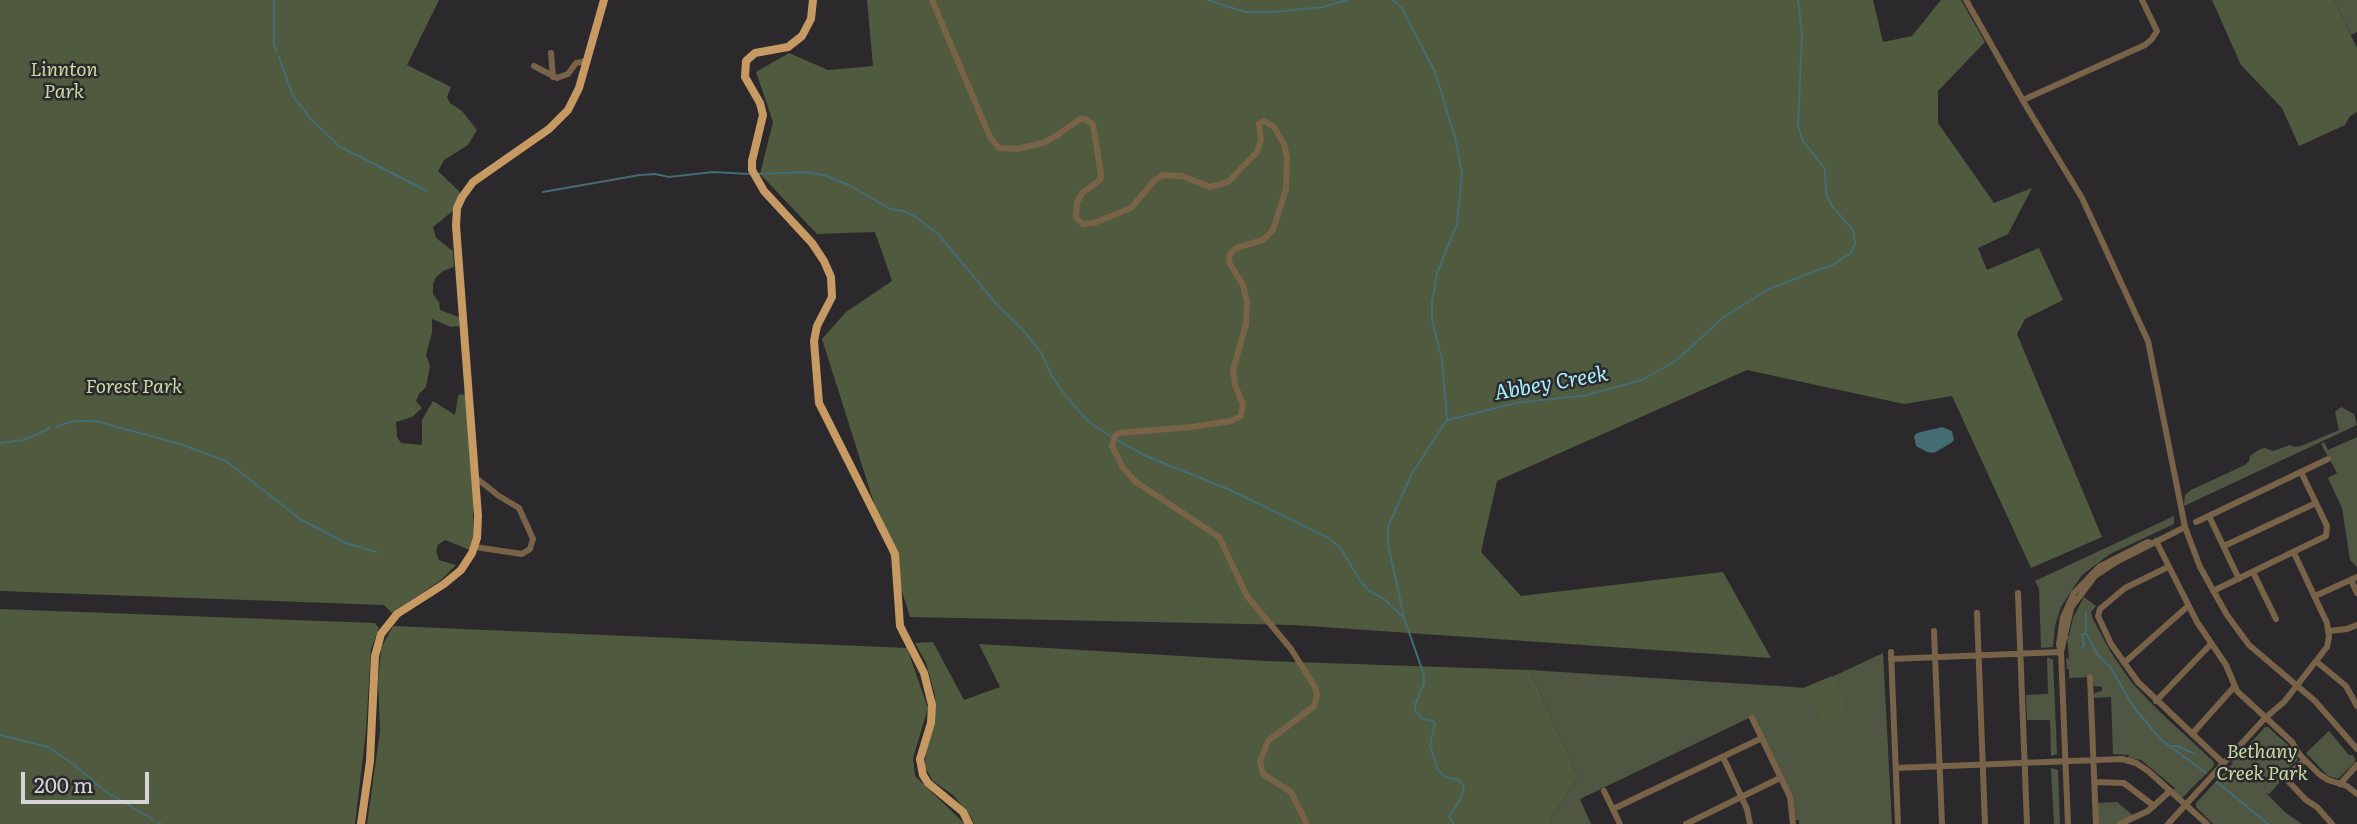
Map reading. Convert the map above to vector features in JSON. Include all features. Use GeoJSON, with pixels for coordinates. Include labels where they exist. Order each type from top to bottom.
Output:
{"type":"FeatureCollection","features":[{"type":"Feature","properties":{"kind":"main road"},"geometry":{"type":"LineString","coordinates":[[361,824],[370,761],[375,656],[381,634],[397,614],[455,575],[465,565],[475,547],[479,527],[456,226],[457,208],[473,182],[549,129],[565,114],[573,102],[604,0]]}},
{"type":"Feature","properties":{"kind":"main road"},"geometry":{"type":"LineString","coordinates":[[813,0],[811,19],[802,36],[788,47],[755,53],[746,61],[745,78],[760,103],[763,115],[752,170],[764,191],[812,243],[831,277],[830,304],[814,336],[819,403],[895,554],[900,626],[924,675],[932,708],[931,723],[920,759],[923,775],[928,783],[963,812],[968,824]]}},
{"type":"Feature","properties":{"kind":"street"},"geometry":{"type":"LineString","coordinates":[[932,0],[995,145],[1007,150],[1017,149],[1050,140],[1080,119],[1085,118],[1093,124],[1101,175],[1096,184],[1078,198],[1076,218],[1083,224],[1094,223],[1131,208],[1162,175],[1182,176],[1210,187],[1228,182],[1257,152],[1261,141],[1259,124],[1264,121],[1274,127],[1284,144],[1287,157],[1286,189],[1273,230],[1264,240],[1236,248],[1229,255],[1230,264],[1243,285],[1247,302],[1245,324],[1233,370],[1235,385],[1243,404],[1241,416],[1231,421],[1192,428],[1119,433],[1112,446],[1123,468],[1136,482],[1219,537],[1247,596],[1291,649],[1315,687],[1317,695],[1314,706],[1268,741],[1260,761],[1263,774],[1291,792],[1307,824]]}},
{"type":"Feature","properties":{"kind":"street"},"geometry":{"type":"LineString","coordinates":[[1966,0],[2087,206],[2148,341],[2185,527],[2213,591],[2249,645],[2315,701],[2357,749]]}},
{"type":"Feature","properties":{"kind":"street"},"geometry":{"type":"LineString","coordinates":[[2023,100],[2145,45],[2157,31],[2142,0]]}},
{"type":"Feature","properties":{"kind":"street"},"geometry":{"type":"LineString","coordinates":[[551,53],[553,78]]}},
{"type":"Feature","properties":{"kind":"street"},"geometry":{"type":"LineString","coordinates":[[534,66],[553,78],[565,76],[576,63],[587,61]]}},
{"type":"Feature","properties":{"kind":"street"},"geometry":{"type":"LineString","coordinates":[[2196,522],[2328,459]]}},
{"type":"Feature","properties":{"kind":"street"},"geometry":{"type":"LineString","coordinates":[[2213,591],[2324,538],[2327,526],[2301,472]]}},
{"type":"Feature","properties":{"kind":"street"},"geometry":{"type":"LineString","coordinates":[[475,477],[519,508],[533,539],[530,549],[522,554],[475,547]]}},
{"type":"Feature","properties":{"kind":"street"},"geometry":{"type":"LineString","coordinates":[[2224,546],[2316,503]]}},
{"type":"Feature","properties":{"kind":"street"},"geometry":{"type":"LineString","coordinates":[[2209,516],[2239,579]]}},
{"type":"Feature","properties":{"kind":"street"},"geometry":{"type":"LineString","coordinates":[[2068,824],[2062,652],[2059,636],[2067,606],[2081,583],[2107,561],[2185,527]]}},
{"type":"Feature","properties":{"kind":"street"},"geometry":{"type":"LineString","coordinates":[[2154,542],[2188,606],[2226,665],[2234,687],[2292,742],[2323,778],[2357,794]]}},
{"type":"Feature","properties":{"kind":"street"},"geometry":{"type":"LineString","coordinates":[[2168,824],[2265,718],[2284,702],[2327,647],[2329,631],[2294,553]]}},
{"type":"Feature","properties":{"kind":"street"},"geometry":{"type":"LineString","coordinates":[[2168,567],[2125,588],[2098,612],[2099,618],[2111,644],[2124,663],[2156,701],[2223,763]]}},
{"type":"Feature","properties":{"kind":"street"},"geometry":{"type":"LineString","coordinates":[[2253,572],[2276,619]]}},
{"type":"Feature","properties":{"kind":"street"},"geometry":{"type":"LineString","coordinates":[[2315,596],[2354,578],[2357,593]]}},
{"type":"Feature","properties":{"kind":"street"},"geometry":{"type":"LineString","coordinates":[[2018,593],[2027,824]]}},
{"type":"Feature","properties":{"kind":"street"},"geometry":{"type":"LineString","coordinates":[[2124,663],[2188,606]]}},
{"type":"Feature","properties":{"kind":"street"},"geometry":{"type":"LineString","coordinates":[[1977,613],[1985,824]]}},
{"type":"Feature","properties":{"kind":"street"},"geometry":{"type":"LineString","coordinates":[[2329,631],[2357,625]]}},
{"type":"Feature","properties":{"kind":"street"},"geometry":{"type":"LineString","coordinates":[[1934,631],[1942,824]]}},
{"type":"Feature","properties":{"kind":"street"},"geometry":{"type":"LineString","coordinates":[[2156,701],[2211,644]]}},
{"type":"Feature","properties":{"kind":"street"},"geometry":{"type":"LineString","coordinates":[[1898,824],[1891,655],[1936,657],[2062,652]]}},
{"type":"Feature","properties":{"kind":"street"},"geometry":{"type":"LineString","coordinates":[[2317,662],[2346,686],[2357,706]]}},
{"type":"Feature","properties":{"kind":"street"},"geometry":{"type":"LineString","coordinates":[[2090,677],[2096,824]]}},
{"type":"Feature","properties":{"kind":"street"},"geometry":{"type":"LineString","coordinates":[[2192,734],[2234,687]]}},
{"type":"Feature","properties":{"kind":"street"},"geometry":{"type":"LineString","coordinates":[[1752,719],[1792,804],[1793,824]]}},
{"type":"Feature","properties":{"kind":"street"},"geometry":{"type":"LineString","coordinates":[[1613,809],[1762,738]]}},
{"type":"Feature","properties":{"kind":"street"},"geometry":{"type":"LineString","coordinates":[[1723,757],[1742,797],[1750,824]]}},
{"type":"Feature","properties":{"kind":"street"},"geometry":{"type":"LineString","coordinates":[[1896,768],[2122,759],[2136,763],[2207,824]]}},
{"type":"Feature","properties":{"kind":"street"},"geometry":{"type":"LineString","coordinates":[[2305,760],[2289,774],[2288,781],[2332,824]]}},
{"type":"Feature","properties":{"kind":"street"},"geometry":{"type":"LineString","coordinates":[[2340,784],[2357,765]]}},
{"type":"Feature","properties":{"kind":"street"},"geometry":{"type":"LineString","coordinates":[[1686,824],[1780,778]]}},
{"type":"Feature","properties":{"kind":"street"},"geometry":{"type":"LineString","coordinates":[[2095,782],[2124,783],[2154,806]]}},
{"type":"Feature","properties":{"kind":"street"},"geometry":{"type":"LineString","coordinates":[[2120,824],[2154,806],[2170,790]]}},
{"type":"Feature","properties":{"kind":"street"},"geometry":{"type":"LineString","coordinates":[[1604,791],[1620,824]]}},
{"type":"Feature","properties":{"kind":"green space","name":"Forest Park"},"geometry":{"type":"Polygon","coordinates":[[[0,0],[439,0],[407,65],[451,87],[447,97],[450,103],[462,111],[477,130],[468,145],[444,160],[438,171],[460,192],[454,210],[433,227],[436,238],[453,251],[454,267],[436,277],[433,294],[439,302],[440,310],[459,317],[459,326],[451,327],[432,319],[432,333],[426,355],[430,366],[426,387],[416,401],[422,408],[412,417],[396,422],[397,437],[401,443],[422,445],[422,420],[433,401],[455,415],[458,397],[460,394],[466,395],[473,540],[470,550],[445,540],[438,545],[436,551],[439,560],[456,565],[441,580],[392,613],[384,605],[0,591],[0,0]]]}},
{"type":"Feature","properties":{"kind":"green space"},"geometry":{"type":"Polygon","coordinates":[[[867,0],[1873,0],[1883,42],[1912,36],[1941,0],[1961,0],[1985,42],[1938,91],[1938,123],[1994,203],[2032,188],[2008,234],[1978,248],[1987,270],[2039,248],[2063,300],[2025,319],[2017,334],[2102,537],[2031,568],[1952,396],[1904,404],[1747,370],[1497,481],[1481,552],[1521,596],[1723,572],[1771,658],[1294,625],[910,617],[822,339],[846,312],[892,281],[875,232],[817,234],[760,174],[773,122],[756,72],[789,53],[828,70],[873,66],[867,0]]]}},
{"type":"Feature","properties":{"kind":"green space"},"geometry":{"type":"Polygon","coordinates":[[[2212,0],[2334,0],[2357,48],[2357,112],[2350,116],[2345,125],[2299,146],[2282,108],[2241,65],[2212,0]]]}},
{"type":"Feature","properties":{"kind":"green space"},"geometry":{"type":"Polygon","coordinates":[[[2334,0],[2357,0],[2357,32],[2351,35],[2334,0]]]}},
{"type":"Feature","properties":{"kind":"green space"},"geometry":{"type":"Polygon","coordinates":[[[2341,407],[2354,414],[2357,425],[2184,506],[2185,495],[2191,490],[2245,465],[2250,456],[2260,449],[2273,451],[2290,445],[2301,446],[2339,430],[2335,412],[2341,407]]]}},
{"type":"Feature","properties":{"kind":"green space"},"geometry":{"type":"Polygon","coordinates":[[[2357,437],[2357,567],[2350,560],[2342,508],[2328,478],[2337,473],[2321,444],[2324,442],[2328,450],[2357,437]]]}},
{"type":"Feature","properties":{"kind":"green space"},"geometry":{"type":"Polygon","coordinates":[[[2174,516],[2174,524],[2110,554],[2082,575],[2061,607],[2055,626],[2053,647],[2041,648],[2039,589],[2035,581],[2174,516]]]}},
{"type":"Feature","properties":{"kind":"green space"},"geometry":{"type":"Polygon","coordinates":[[[2084,597],[2096,606],[2091,612],[2093,619],[2110,651],[2132,683],[2214,762],[2214,766],[2182,798],[2173,790],[2175,788],[2141,760],[2128,758],[2129,755],[2113,754],[2111,697],[2093,698],[2094,693],[2102,691],[2102,687],[2094,686],[2092,677],[2069,678],[2067,636],[2084,597]]]}},
{"type":"Feature","properties":{"kind":"green space"},"geometry":{"type":"Polygon","coordinates":[[[0,609],[375,623],[379,628],[371,649],[366,731],[355,824],[0,824],[0,609]]]}},
{"type":"Feature","properties":{"kind":"green space"},"geometry":{"type":"Polygon","coordinates":[[[393,626],[907,648],[928,708],[913,758],[915,776],[965,824],[367,824],[380,731],[378,682],[381,648],[393,626]]]}},
{"type":"Feature","properties":{"kind":"green space"},"geometry":{"type":"Polygon","coordinates":[[[933,642],[964,700],[1000,687],[979,644],[1266,661],[1530,670],[1578,777],[1550,819],[1552,824],[974,824],[953,795],[933,781],[925,767],[926,751],[935,723],[935,695],[926,663],[915,643],[933,642]]]}},
{"type":"Feature","properties":{"kind":"green space"},"geometry":{"type":"Polygon","coordinates":[[[1883,653],[1892,824],[1799,824],[1799,820],[1793,820],[1792,807],[1751,717],[1580,799],[1591,824],[1552,824],[1550,819],[1578,777],[1530,670],[1808,688],[1883,653]]]}},
{"type":"Feature","properties":{"kind":"green space"},"geometry":{"type":"Polygon","coordinates":[[[2047,657],[2053,660],[2057,754],[2051,756],[2050,720],[2027,720],[2026,695],[2048,694],[2047,657]]]}},
{"type":"Feature","properties":{"kind":"green space"},"geometry":{"type":"Polygon","coordinates":[[[1832,676],[1842,696],[1847,715],[1826,727],[1805,691],[1808,688],[1803,688],[1832,676]]]}},
{"type":"Feature","properties":{"kind":"green space","name":"Bethany Creek Park"},"geometry":{"type":"Polygon","coordinates":[[[2265,727],[2289,746],[2298,760],[2281,774],[2279,783],[2269,794],[2265,792],[2286,813],[2302,824],[2213,824],[2196,807],[2196,803],[2233,763],[2231,761],[2239,752],[2241,753],[2265,727]]]}},
{"type":"Feature","properties":{"kind":"green space"},"geometry":{"type":"Polygon","coordinates":[[[2329,731],[2355,759],[2338,779],[2328,776],[2306,753],[2329,731]]]}},
{"type":"Feature","properties":{"kind":"green space"},"geometry":{"type":"Polygon","coordinates":[[[2051,768],[2058,770],[2060,824],[2054,824],[2051,768]]]}},
{"type":"Feature","properties":{"kind":"green space"},"geometry":{"type":"Polygon","coordinates":[[[2117,802],[2135,817],[2117,824],[2098,824],[2097,803],[2117,802]]]}},
{"type":"Feature","properties":{"kind":"water"},"geometry":{"type":"Polygon","coordinates":[[[1942,427],[1952,431],[1954,440],[1951,443],[1934,453],[1916,446],[1914,436],[1917,433],[1942,427]]]}},
{"type":"Feature","properties":{"kind":"waterway"},"geometry":{"type":"LineString","coordinates":[[274,0],[274,45],[277,52]]}},
{"type":"Feature","properties":{"kind":"waterway"},"geometry":{"type":"LineString","coordinates":[[1208,0],[1245,12],[1323,7],[1347,0]]}},
{"type":"Feature","properties":{"kind":"waterway","name":"Abbey Creek"},"geometry":{"type":"LineString","coordinates":[[1393,0],[1402,8],[1435,72],[1455,137],[1462,173],[1457,224],[1437,273],[1432,303],[1432,320],[1442,360],[1447,420],[1412,473],[1388,527],[1388,544],[1404,618],[1424,675],[1415,711],[1422,719],[1435,724],[1430,745],[1438,770],[1445,777],[1459,780],[1464,787],[1461,798],[1449,817],[1454,824]]}},
{"type":"Feature","properties":{"kind":"waterway","name":"Abbey Creek"},"geometry":{"type":"LineString","coordinates":[[1448,420],[1516,403],[1587,395],[1642,380],[1677,360],[1725,316],[1771,288],[1832,265],[1851,253],[1855,244],[1853,230],[1832,206],[1826,193],[1825,169],[1803,141],[1798,126],[1802,33],[1798,0]]}},
{"type":"Feature","properties":{"kind":"waterway"},"geometry":{"type":"LineString","coordinates":[[279,57],[293,96],[310,118],[339,146],[427,191]]}},
{"type":"Feature","properties":{"kind":"waterway"},"geometry":{"type":"LineString","coordinates":[[543,192],[640,175],[669,177],[713,172],[749,174]]}},
{"type":"Feature","properties":{"kind":"waterway"},"geometry":{"type":"LineString","coordinates":[[758,174],[803,172],[824,175],[851,186],[890,209],[904,211],[917,218],[938,234],[998,306],[1022,329],[1040,351],[1053,378],[1068,399],[1090,423],[1112,437]]}},
{"type":"Feature","properties":{"kind":"waterway"},"geometry":{"type":"LineString","coordinates":[[56,427],[73,421],[95,421],[180,444],[226,461],[300,519],[346,543],[376,552]]}},
{"type":"Feature","properties":{"kind":"waterway"},"geometry":{"type":"LineString","coordinates":[[0,443],[24,440],[50,428]]}},
{"type":"Feature","properties":{"kind":"waterway"},"geometry":{"type":"LineString","coordinates":[[1117,440],[1146,456],[1228,489],[1329,538],[1341,549],[1369,591],[1384,599],[1404,618]]}},
{"type":"Feature","properties":{"kind":"waterway"},"geometry":{"type":"LineString","coordinates":[[2086,613],[2086,633],[2097,654],[2111,668],[2133,706],[2160,739],[2206,773]]}},
{"type":"Feature","properties":{"kind":"waterway"},"geometry":{"type":"LineString","coordinates":[[2082,647],[2082,634],[2087,634]]}},
{"type":"Feature","properties":{"kind":"waterway"},"geometry":{"type":"LineString","coordinates":[[0,735],[48,747],[76,766],[106,792],[154,820]]}},
{"type":"Feature","properties":{"kind":"waterway"},"geometry":{"type":"LineString","coordinates":[[2170,746],[2177,746],[2195,754]]}},
{"type":"Feature","properties":{"kind":"waterway"},"geometry":{"type":"LineString","coordinates":[[2217,782],[2268,824]]}},
{"type":"Feature","properties":{"kind":"park label","name":"Linnton Park"},"geometry":{"type":"Point","coordinates":[64,81]}}]}
